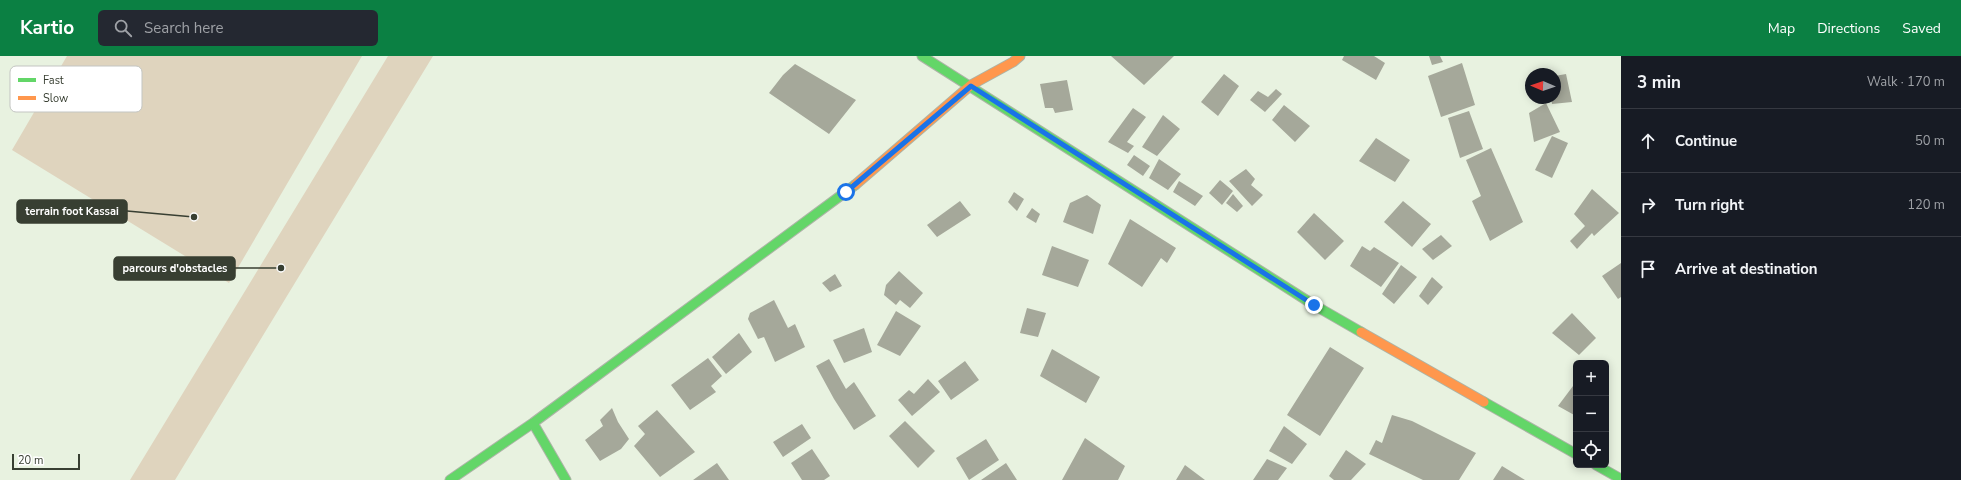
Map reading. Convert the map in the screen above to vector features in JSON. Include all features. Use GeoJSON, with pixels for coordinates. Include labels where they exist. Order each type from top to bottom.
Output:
{"type":"FeatureCollection","features":[{"type":"Feature","properties":{"kind":"street"},"geometry":{"type":"LineString","coordinates":[[922,56],[1314,305],[1573,452]]}},
{"type":"Feature","properties":{"kind":"street"},"geometry":{"type":"LineString","coordinates":[[450,480],[533,423],[846,192],[971,86],[1013,62],[1020,56]]}},
{"type":"Feature","properties":{"kind":"street"},"geometry":{"type":"LineString","coordinates":[[533,423],[566,480]]}},
{"type":"Feature","properties":{"kind":"street"},"geometry":{"type":"LineString","coordinates":[[1601,468],[1621,479]]}},
{"type":"Feature","properties":{"kind":"shaded area"},"geometry":{"type":"Polygon","coordinates":[[[67,56],[362,56],[229,283],[12,150],[34,112],[142,112],[142,66],[61,66],[67,56]]]}},
{"type":"Feature","properties":{"kind":"shaded area"},"geometry":{"type":"Polygon","coordinates":[[[388,56],[433,56],[175,480],[130,480],[388,56]]]}},
{"type":"Feature","properties":{"kind":"building"},"geometry":{"type":"Polygon","coordinates":[[[1111,56],[1174,56],[1144,85],[1111,56]]]}},
{"type":"Feature","properties":{"kind":"building"},"geometry":{"type":"Polygon","coordinates":[[[1344,56],[1374,56],[1385,63],[1376,80],[1342,60],[1344,56]]]}},
{"type":"Feature","properties":{"kind":"building"},"geometry":{"type":"Polygon","coordinates":[[[1429,56],[1440,56],[1443,62],[1432,65],[1429,56]]]}},
{"type":"Feature","properties":{"kind":"building"},"geometry":{"type":"Polygon","coordinates":[[[1462,63],[1475,105],[1441,117],[1428,76],[1462,63]]]}},
{"type":"Feature","properties":{"kind":"building"},"geometry":{"type":"Polygon","coordinates":[[[795,64],[856,100],[829,134],[769,93],[783,75],[795,64]]]}},
{"type":"Feature","properties":{"kind":"building"},"geometry":{"type":"Polygon","coordinates":[[[1224,74],[1239,86],[1218,116],[1201,102],[1224,74]]]}},
{"type":"Feature","properties":{"kind":"building"},"geometry":{"type":"Polygon","coordinates":[[[1566,74],[1572,102],[1561,103],[1561,75],[1566,74]]]}},
{"type":"Feature","properties":{"kind":"building"},"geometry":{"type":"Polygon","coordinates":[[[1067,80],[1073,110],[1055,113],[1053,108],[1045,108],[1040,84],[1067,80]]]}},
{"type":"Feature","properties":{"kind":"building"},"geometry":{"type":"Polygon","coordinates":[[[1276,89],[1282,94],[1265,112],[1250,100],[1258,91],[1268,97],[1276,89]]]}},
{"type":"Feature","properties":{"kind":"building"},"geometry":{"type":"Polygon","coordinates":[[[1546,104],[1560,132],[1534,142],[1529,113],[1546,104]]]}},
{"type":"Feature","properties":{"kind":"building"},"geometry":{"type":"Polygon","coordinates":[[[1284,105],[1310,126],[1295,142],[1272,120],[1284,105]]]}},
{"type":"Feature","properties":{"kind":"building"},"geometry":{"type":"Polygon","coordinates":[[[1133,108],[1146,117],[1127,142],[1134,146],[1128,153],[1108,142],[1133,108]]]}},
{"type":"Feature","properties":{"kind":"building"},"geometry":{"type":"Polygon","coordinates":[[[1469,111],[1483,149],[1460,158],[1448,118],[1469,111]]]}},
{"type":"Feature","properties":{"kind":"building"},"geometry":{"type":"Polygon","coordinates":[[[1163,115],[1180,129],[1157,156],[1142,147],[1163,115]]]}},
{"type":"Feature","properties":{"kind":"building"},"geometry":{"type":"Polygon","coordinates":[[[1552,136],[1568,143],[1552,178],[1535,170],[1552,136]]]}},
{"type":"Feature","properties":{"kind":"building"},"geometry":{"type":"Polygon","coordinates":[[[1376,138],[1410,160],[1395,182],[1359,161],[1376,138]]]}},
{"type":"Feature","properties":{"kind":"building"},"geometry":{"type":"Polygon","coordinates":[[[1491,148],[1523,222],[1490,241],[1472,201],[1481,196],[1466,160],[1491,148]]]}},
{"type":"Feature","properties":{"kind":"building"},"geometry":{"type":"Polygon","coordinates":[[[1134,155],[1150,166],[1143,176],[1127,165],[1134,155]]]}},
{"type":"Feature","properties":{"kind":"building"},"geometry":{"type":"Polygon","coordinates":[[[1159,159],[1181,174],[1168,190],[1149,178],[1159,159]]]}},
{"type":"Feature","properties":{"kind":"building"},"geometry":{"type":"Polygon","coordinates":[[[1246,169],[1255,179],[1251,185],[1263,195],[1252,206],[1229,181],[1246,169]]]}},
{"type":"Feature","properties":{"kind":"building"},"geometry":{"type":"Polygon","coordinates":[[[1220,180],[1233,191],[1222,205],[1209,193],[1220,180]]]}},
{"type":"Feature","properties":{"kind":"building"},"geometry":{"type":"Polygon","coordinates":[[[1179,181],[1203,196],[1195,206],[1173,192],[1179,181]]]}},
{"type":"Feature","properties":{"kind":"building"},"geometry":{"type":"Polygon","coordinates":[[[1592,189],[1619,213],[1594,236],[1592,233],[1577,249],[1570,241],[1585,226],[1574,214],[1592,189]]]}},
{"type":"Feature","properties":{"kind":"building"},"geometry":{"type":"Polygon","coordinates":[[[1014,192],[1024,199],[1017,211],[1008,202],[1014,192]]]}},
{"type":"Feature","properties":{"kind":"building"},"geometry":{"type":"Polygon","coordinates":[[[1233,194],[1243,206],[1237,212],[1226,203],[1233,194]]]}},
{"type":"Feature","properties":{"kind":"building"},"geometry":{"type":"Polygon","coordinates":[[[1087,195],[1101,205],[1093,234],[1063,222],[1070,203],[1087,195]]]}},
{"type":"Feature","properties":{"kind":"building"},"geometry":{"type":"Polygon","coordinates":[[[960,201],[971,215],[937,237],[927,225],[960,201]]]}},
{"type":"Feature","properties":{"kind":"building"},"geometry":{"type":"Polygon","coordinates":[[[1403,201],[1431,224],[1412,247],[1384,222],[1403,201]]]}},
{"type":"Feature","properties":{"kind":"building"},"geometry":{"type":"Polygon","coordinates":[[[1032,208],[1040,214],[1036,223],[1026,217],[1032,208]]]}},
{"type":"Feature","properties":{"kind":"building"},"geometry":{"type":"Polygon","coordinates":[[[1314,213],[1344,241],[1325,260],[1297,232],[1314,213]]]}},
{"type":"Feature","properties":{"kind":"building"},"geometry":{"type":"Polygon","coordinates":[[[1130,219],[1176,248],[1167,263],[1161,258],[1142,287],[1108,264],[1130,219]]]}},
{"type":"Feature","properties":{"kind":"building"},"geometry":{"type":"Polygon","coordinates":[[[1441,235],[1452,246],[1433,260],[1422,249],[1441,235]]]}},
{"type":"Feature","properties":{"kind":"building"},"geometry":{"type":"Polygon","coordinates":[[[1052,246],[1089,260],[1078,287],[1042,275],[1052,246]]]}},
{"type":"Feature","properties":{"kind":"building"},"geometry":{"type":"Polygon","coordinates":[[[1362,246],[1370,251],[1374,247],[1399,263],[1381,287],[1350,266],[1362,246]]]}},
{"type":"Feature","properties":{"kind":"building"},"geometry":{"type":"Polygon","coordinates":[[[1621,263],[1621,297],[1618,299],[1602,276],[1621,263]]]}},
{"type":"Feature","properties":{"kind":"building"},"geometry":{"type":"Polygon","coordinates":[[[1401,265],[1417,277],[1394,304],[1382,294],[1401,265]]]}},
{"type":"Feature","properties":{"kind":"building"},"geometry":{"type":"Polygon","coordinates":[[[899,271],[923,293],[910,308],[900,300],[896,305],[884,295],[886,285],[899,271]]]}},
{"type":"Feature","properties":{"kind":"building"},"geometry":{"type":"Polygon","coordinates":[[[835,274],[842,286],[830,292],[822,283],[835,274]]]}},
{"type":"Feature","properties":{"kind":"building"},"geometry":{"type":"Polygon","coordinates":[[[1432,277],[1443,287],[1428,305],[1419,296],[1432,277]]]}},
{"type":"Feature","properties":{"kind":"building"},"geometry":{"type":"Polygon","coordinates":[[[774,300],[788,328],[795,324],[805,347],[775,362],[764,337],[758,339],[748,319],[750,313],[774,300]]]}},
{"type":"Feature","properties":{"kind":"building"},"geometry":{"type":"Polygon","coordinates":[[[1027,308],[1046,313],[1038,337],[1020,333],[1027,308]]]}},
{"type":"Feature","properties":{"kind":"building"},"geometry":{"type":"Polygon","coordinates":[[[896,311],[921,326],[900,356],[877,345],[896,311]]]}},
{"type":"Feature","properties":{"kind":"building"},"geometry":{"type":"Polygon","coordinates":[[[1572,313],[1596,338],[1579,355],[1552,333],[1572,313]]]}},
{"type":"Feature","properties":{"kind":"building"},"geometry":{"type":"Polygon","coordinates":[[[864,328],[872,352],[844,363],[833,340],[864,328]]]}},
{"type":"Feature","properties":{"kind":"building"},"geometry":{"type":"Polygon","coordinates":[[[739,333],[752,352],[726,374],[712,357],[739,333]]]}},
{"type":"Feature","properties":{"kind":"building"},"geometry":{"type":"Polygon","coordinates":[[[1330,347],[1364,368],[1320,436],[1287,415],[1330,347]]]}},
{"type":"Feature","properties":{"kind":"building"},"geometry":{"type":"Polygon","coordinates":[[[1052,349],[1100,377],[1086,403],[1040,376],[1052,349]]]}},
{"type":"Feature","properties":{"kind":"building"},"geometry":{"type":"Polygon","coordinates":[[[708,358],[722,376],[711,386],[716,392],[690,410],[671,385],[708,358]]]}},
{"type":"Feature","properties":{"kind":"building"},"geometry":{"type":"Polygon","coordinates":[[[829,359],[846,389],[854,382],[876,416],[854,430],[834,399],[816,366],[829,359]]]}},
{"type":"Feature","properties":{"kind":"building"},"geometry":{"type":"Polygon","coordinates":[[[965,361],[979,380],[951,400],[938,381],[965,361]]]}},
{"type":"Feature","properties":{"kind":"building"},"geometry":{"type":"Polygon","coordinates":[[[928,379],[940,392],[912,416],[898,400],[909,390],[914,394],[928,379]]]}},
{"type":"Feature","properties":{"kind":"building"},"geometry":{"type":"Polygon","coordinates":[[[1573,386],[1573,414],[1558,406],[1573,386]]]}},
{"type":"Feature","properties":{"kind":"building"},"geometry":{"type":"Polygon","coordinates":[[[612,408],[618,422],[629,439],[621,449],[600,461],[585,440],[603,426],[600,420],[612,408]]]}},
{"type":"Feature","properties":{"kind":"building"},"geometry":{"type":"Polygon","coordinates":[[[657,410],[695,452],[660,477],[634,446],[645,434],[638,426],[657,410]]]}},
{"type":"Feature","properties":{"kind":"building"},"geometry":{"type":"Polygon","coordinates":[[[1392,415],[1412,421],[1476,453],[1459,480],[1423,480],[1369,454],[1376,440],[1382,443],[1392,415]]]}},
{"type":"Feature","properties":{"kind":"building"},"geometry":{"type":"Polygon","coordinates":[[[905,421],[935,451],[918,468],[889,436],[905,421]]]}},
{"type":"Feature","properties":{"kind":"building"},"geometry":{"type":"Polygon","coordinates":[[[802,424],[811,438],[783,457],[773,442],[802,424]]]}},
{"type":"Feature","properties":{"kind":"building"},"geometry":{"type":"Polygon","coordinates":[[[1284,426],[1307,444],[1292,464],[1269,451],[1284,426]]]}},
{"type":"Feature","properties":{"kind":"building"},"geometry":{"type":"Polygon","coordinates":[[[1085,438],[1125,466],[1118,480],[1062,480],[1085,438]]]}},
{"type":"Feature","properties":{"kind":"building"},"geometry":{"type":"Polygon","coordinates":[[[986,439],[999,460],[969,480],[956,458],[986,439]]]}},
{"type":"Feature","properties":{"kind":"building"},"geometry":{"type":"Polygon","coordinates":[[[812,449],[830,476],[824,480],[802,480],[791,463],[812,449]]]}},
{"type":"Feature","properties":{"kind":"building"},"geometry":{"type":"Polygon","coordinates":[[[1346,450],[1366,464],[1351,480],[1334,480],[1329,476],[1346,450]]]}},
{"type":"Feature","properties":{"kind":"building"},"geometry":{"type":"Polygon","coordinates":[[[1267,459],[1287,468],[1278,480],[1253,480],[1267,459]]]}},
{"type":"Feature","properties":{"kind":"building"},"geometry":{"type":"Polygon","coordinates":[[[717,463],[729,480],[693,480],[717,463]]]}},
{"type":"Feature","properties":{"kind":"building"},"geometry":{"type":"Polygon","coordinates":[[[1006,463],[1017,480],[981,480],[1006,463]]]}},
{"type":"Feature","properties":{"kind":"building"},"geometry":{"type":"Polygon","coordinates":[[[1185,465],[1205,480],[1176,480],[1185,465]]]}},
{"type":"Feature","properties":{"kind":"building"},"geometry":{"type":"Polygon","coordinates":[[[1502,466],[1525,480],[1493,480],[1502,466]]]}},
{"type":"Feature","properties":{"kind":"traffic: fast"},"geometry":{"type":"LineString","coordinates":[[922,56],[1314,305],[1361,332]]}},
{"type":"Feature","properties":{"kind":"traffic: fast"},"geometry":{"type":"LineString","coordinates":[[450,480],[533,423],[855,185]]}},
{"type":"Feature","properties":{"kind":"traffic: fast"},"geometry":{"type":"LineString","coordinates":[[1484,402],[1573,452]]}},
{"type":"Feature","properties":{"kind":"traffic: fast"},"geometry":{"type":"LineString","coordinates":[[533,423],[566,480]]}},
{"type":"Feature","properties":{"kind":"traffic: fast"},"geometry":{"type":"LineString","coordinates":[[1601,468],[1621,479]]}},
{"type":"Feature","properties":{"kind":"traffic: slow"},"geometry":{"type":"LineString","coordinates":[[855,185],[971,85],[1013,62],[1020,56]]}},
{"type":"Feature","properties":{"kind":"traffic: slow"},"geometry":{"type":"LineString","coordinates":[[1361,332],[1484,402]]}},
{"type":"Feature","properties":{"kind":"place","name":"terrain foot Kassai"},"geometry":{"type":"Point","coordinates":[194,217]}},
{"type":"Feature","properties":{"kind":"place","name":"parcours d'obstacles"},"geometry":{"type":"Point","coordinates":[281,268]}},
{"type":"Feature","properties":{"kind":"route"},"geometry":{"type":"LineString","coordinates":[[846,192],[971,86],[1314,305]]}}]}
